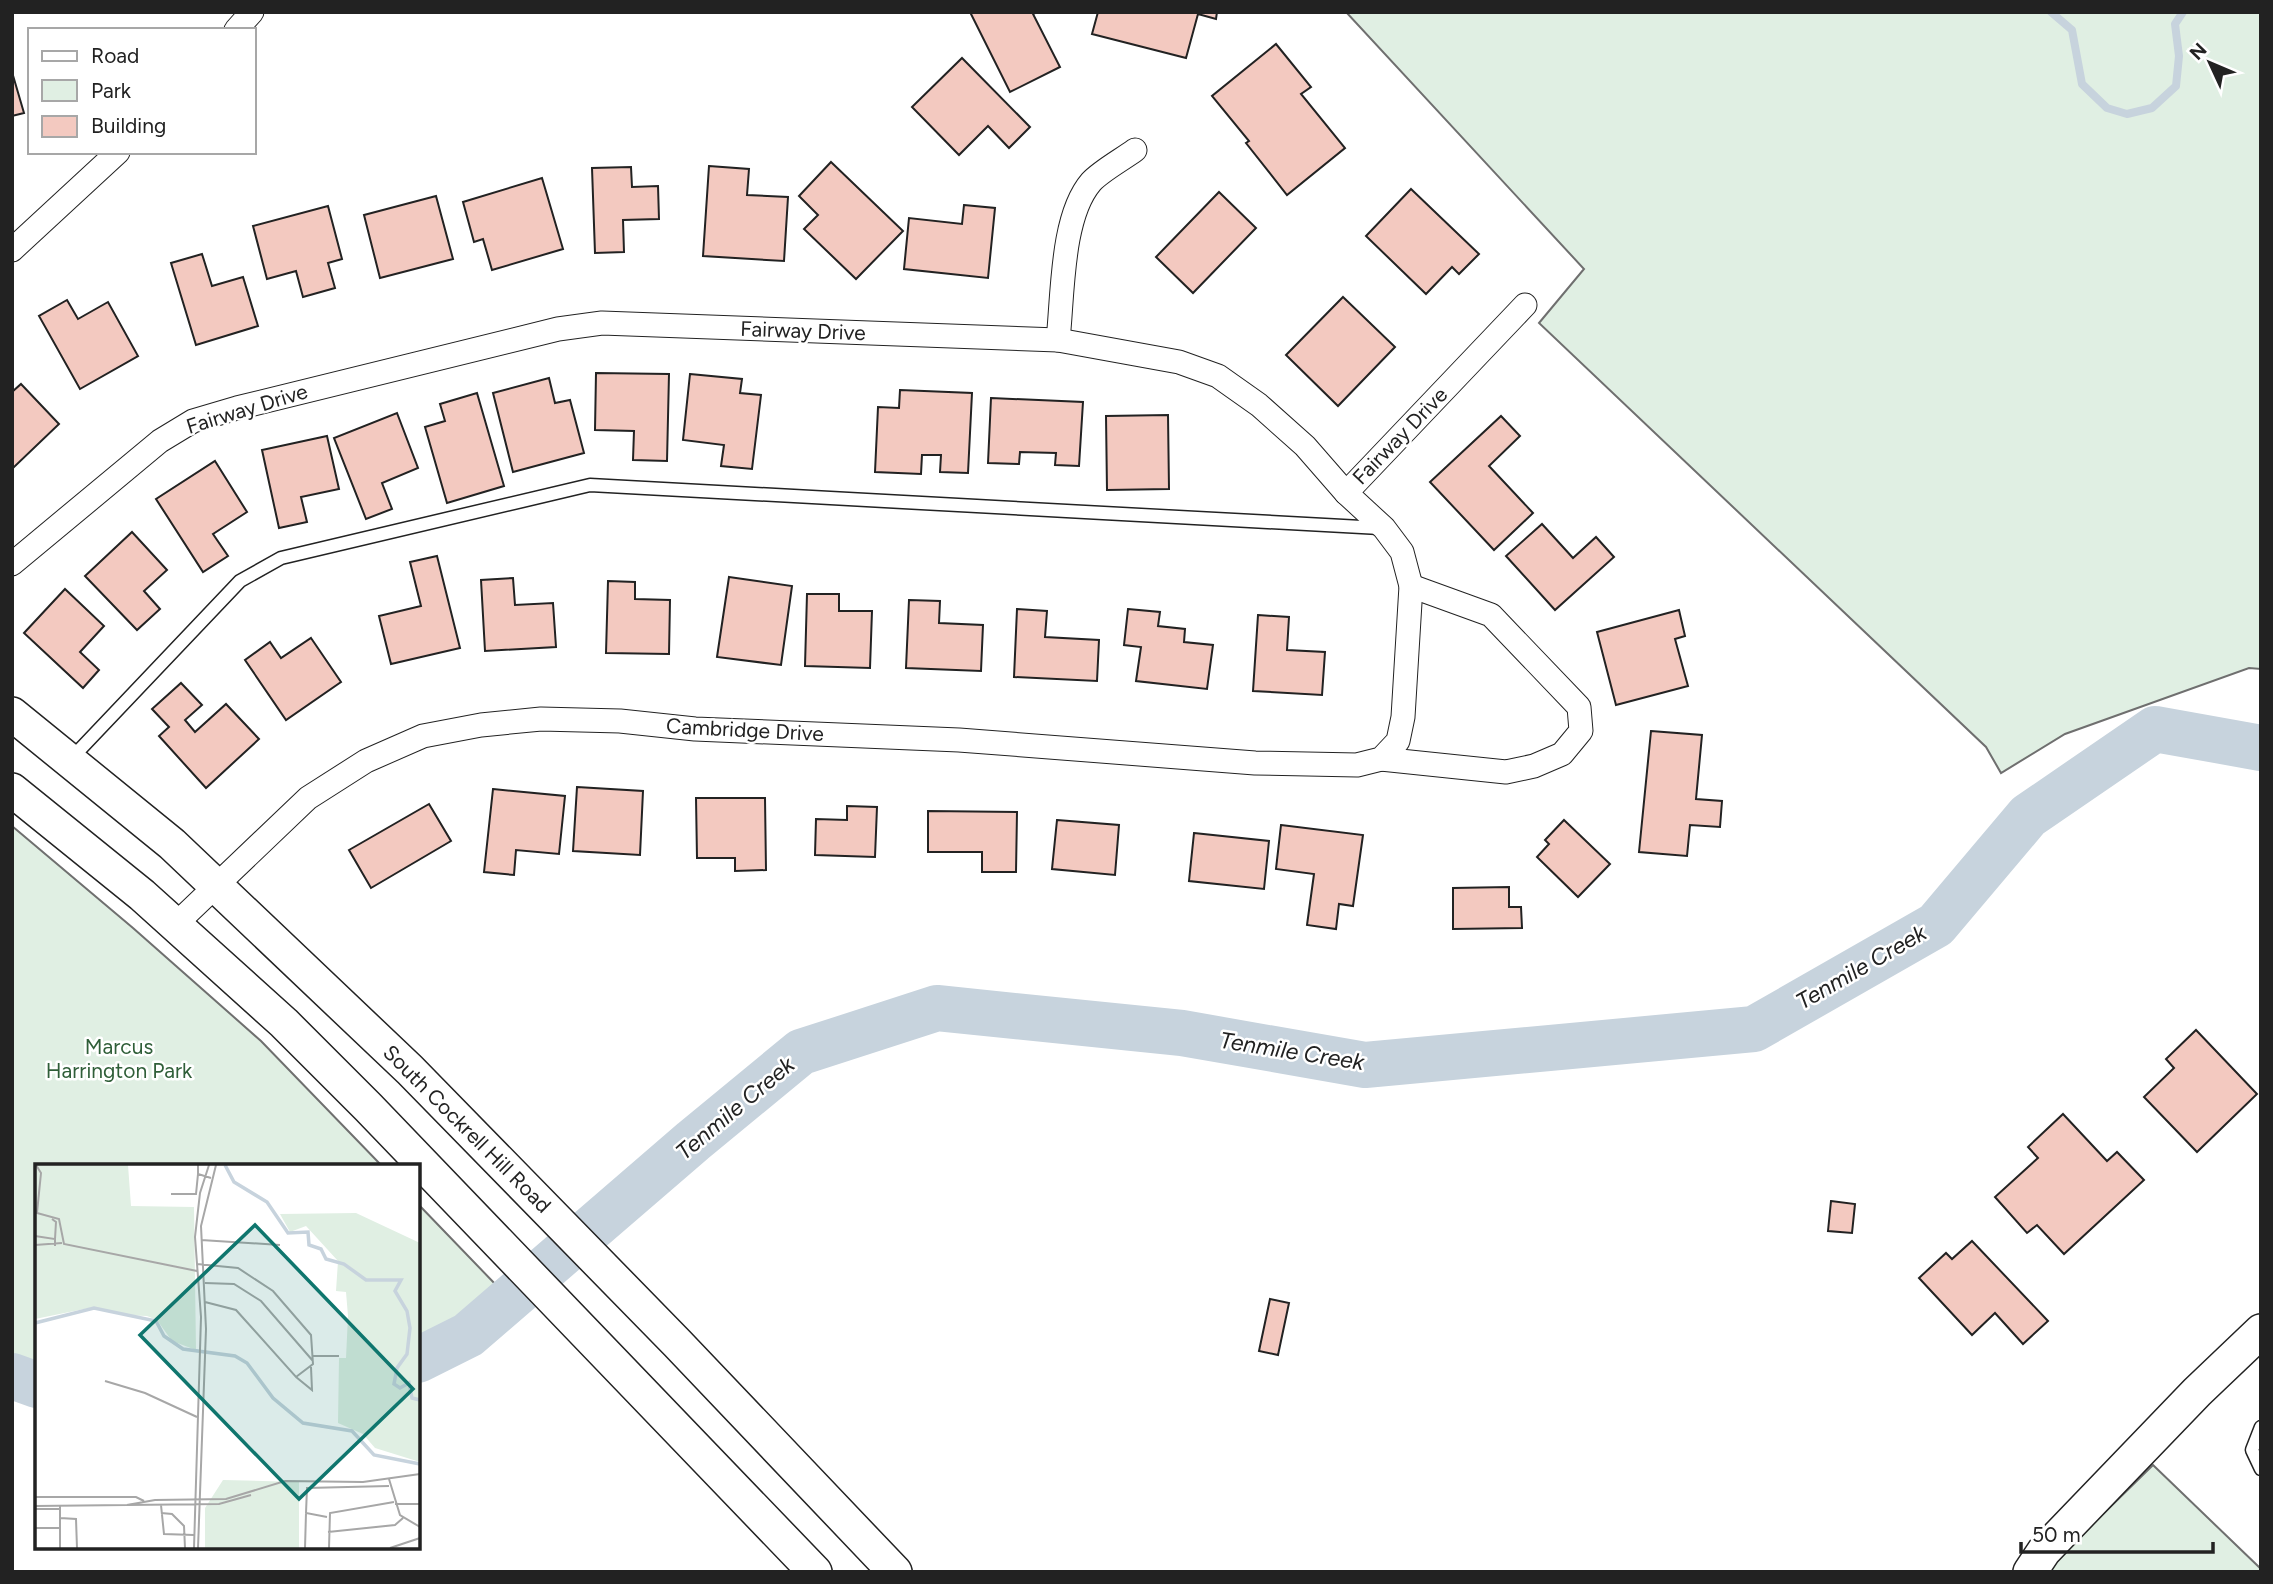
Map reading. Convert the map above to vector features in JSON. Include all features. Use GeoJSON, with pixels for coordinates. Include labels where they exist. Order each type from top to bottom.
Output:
{"type":"FeatureCollection","features":[{"type":"Feature","properties":{"kind":"main road","name":"South Cockrell Hill Road"},"geometry":{"type":"LineString","coordinates":[[12,714],[172,844],[410,1070],[677,1343],[895,1572]]}},
{"type":"Feature","properties":{"kind":"main road"},"geometry":{"type":"LineString","coordinates":[[12,790],[176,924],[284,1023],[815,1572]]}},
{"type":"Feature","properties":{"kind":"main road"},"geometry":{"type":"LineString","coordinates":[[2030,1572],[2053,1541],[2197,1392],[2261,1331]]}},
{"type":"Feature","properties":{"kind":"street"},"geometry":{"type":"LineString","coordinates":[[238,28],[252,12]]}},
{"type":"Feature","properties":{"kind":"street"},"geometry":{"type":"LineString","coordinates":[[1058,340],[1068,242],[1076,208],[1091,181],[1135,150]]}},
{"type":"Feature","properties":{"kind":"street"},"geometry":{"type":"LineString","coordinates":[[12,250],[116,154]]}},
{"type":"Feature","properties":{"kind":"street","name":"Fairway Drive"},"geometry":{"type":"LineString","coordinates":[[12,564],[160,441],[193,421],[558,329],[602,323],[1058,340],[1179,362],[1218,376],[1259,405],[1305,446],[1346,493],[1525,305]]}},
{"type":"Feature","properties":{"kind":"street"},"geometry":{"type":"LineString","coordinates":[[1346,493],[1384,528],[1402,552],[1410,586],[1403,717],[1398,741],[1381,759]]}},
{"type":"Feature","properties":{"kind":"street","name":"Cambridge Drive"},"geometry":{"type":"LineString","coordinates":[[176,924],[308,798],[366,761],[422,736],[481,725],[541,719],[620,720],[695,729],[959,740],[1255,763],[1357,765],[1381,759],[1506,772],[1534,766],[1562,754],[1581,731],[1579,706],[1491,615],[1410,586]]}},
{"type":"Feature","properties":{"kind":"lane"},"geometry":{"type":"LineString","coordinates":[[69,760],[240,581],[281,558],[590,485],[1384,528]]}},
{"type":"Feature","properties":{"kind":"lane"},"geometry":{"type":"LineString","coordinates":[[2261,1427],[2252,1450],[2261,1469]]}},
{"type":"Feature","properties":{"kind":"green space"},"geometry":{"type":"Polygon","coordinates":[[[1346,12],[2261,12],[2261,669],[2249,668],[2065,734],[2001,773],[1986,747],[1539,323],[1584,269],[1346,12]]]}},
{"type":"Feature","properties":{"kind":"green space","name":"Marcus Harrington Park"},"geometry":{"type":"Polygon","coordinates":[[[12,826],[261,1041],[380,1164],[35,1164],[35,1369],[12,1361],[12,826]]]}},
{"type":"Feature","properties":{"kind":"green space"},"geometry":{"type":"Polygon","coordinates":[[[420,1206],[498,1287],[452,1326],[420,1338],[420,1206]]]}},
{"type":"Feature","properties":{"kind":"green space"},"geometry":{"type":"Polygon","coordinates":[[[2153,1465],[2261,1569],[2261,1572],[2044,1572],[2153,1465]]]}},
{"type":"Feature","properties":{"kind":"building"},"geometry":{"type":"Polygon","coordinates":[[[970,12],[1037,12],[1033,14],[1060,67],[1010,92],[970,12]]]}},
{"type":"Feature","properties":{"kind":"building"},"geometry":{"type":"Polygon","coordinates":[[[1098,12],[1217,12],[1216,19],[1198,14],[1186,58],[1092,34],[1098,12]]]}},
{"type":"Feature","properties":{"kind":"building"},"geometry":{"type":"Polygon","coordinates":[[[1276,44],[1311,87],[1301,94],[1345,148],[1287,195],[1246,143],[1249,141],[1212,96],[1276,44]]]}},
{"type":"Feature","properties":{"kind":"building"},"geometry":{"type":"Polygon","coordinates":[[[962,58],[1030,127],[1009,148],[988,126],[959,155],[912,107],[962,58]]]}},
{"type":"Feature","properties":{"kind":"building"},"geometry":{"type":"Polygon","coordinates":[[[12,72],[24,113],[12,116],[12,72]]]}},
{"type":"Feature","properties":{"kind":"building"},"geometry":{"type":"Polygon","coordinates":[[[831,162],[903,231],[856,279],[804,229],[818,215],[799,196],[831,162]]]}},
{"type":"Feature","properties":{"kind":"building"},"geometry":{"type":"Polygon","coordinates":[[[709,166],[749,169],[747,195],[788,197],[784,261],[703,256],[709,166]]]}},
{"type":"Feature","properties":{"kind":"building"},"geometry":{"type":"Polygon","coordinates":[[[631,167],[632,187],[658,186],[659,219],[623,220],[624,252],[595,253],[592,168],[631,167]]]}},
{"type":"Feature","properties":{"kind":"building"},"geometry":{"type":"Polygon","coordinates":[[[542,178],[563,249],[492,270],[483,239],[474,242],[463,202],[542,178]]]}},
{"type":"Feature","properties":{"kind":"building"},"geometry":{"type":"Polygon","coordinates":[[[1411,189],[1479,254],[1459,274],[1452,267],[1426,294],[1366,236],[1411,189]]]}},
{"type":"Feature","properties":{"kind":"building"},"geometry":{"type":"Polygon","coordinates":[[[1219,192],[1256,228],[1193,293],[1156,257],[1219,192]]]}},
{"type":"Feature","properties":{"kind":"building"},"geometry":{"type":"Polygon","coordinates":[[[436,196],[453,259],[380,278],[364,215],[436,196]]]}},
{"type":"Feature","properties":{"kind":"building"},"geometry":{"type":"Polygon","coordinates":[[[964,205],[995,208],[988,278],[904,269],[909,218],[962,224],[964,205]]]}},
{"type":"Feature","properties":{"kind":"building"},"geometry":{"type":"Polygon","coordinates":[[[328,206],[342,259],[328,263],[335,288],[303,297],[296,271],[267,279],[253,226],[328,206]]]}},
{"type":"Feature","properties":{"kind":"building"},"geometry":{"type":"Polygon","coordinates":[[[202,254],[212,286],[243,277],[258,326],[196,345],[171,263],[202,254]]]}},
{"type":"Feature","properties":{"kind":"building"},"geometry":{"type":"Polygon","coordinates":[[[1343,297],[1395,347],[1338,406],[1286,355],[1343,297]]]}},
{"type":"Feature","properties":{"kind":"building"},"geometry":{"type":"Polygon","coordinates":[[[67,300],[78,319],[108,302],[138,356],[80,389],[39,316],[67,300]]]}},
{"type":"Feature","properties":{"kind":"building"},"geometry":{"type":"Polygon","coordinates":[[[596,373],[669,374],[667,461],[633,460],[634,431],[595,430],[596,373]]]}},
{"type":"Feature","properties":{"kind":"building"},"geometry":{"type":"Polygon","coordinates":[[[690,374],[742,379],[740,393],[761,395],[752,469],[721,466],[724,445],[683,440],[690,374]]]}},
{"type":"Feature","properties":{"kind":"building"},"geometry":{"type":"Polygon","coordinates":[[[549,378],[555,403],[570,400],[584,453],[513,472],[493,393],[549,378]]]}},
{"type":"Feature","properties":{"kind":"building"},"geometry":{"type":"Polygon","coordinates":[[[21,384],[59,424],[12,469],[12,392],[21,384]]]}},
{"type":"Feature","properties":{"kind":"building"},"geometry":{"type":"Polygon","coordinates":[[[900,390],[972,393],[968,473],[940,472],[941,455],[922,455],[921,474],[875,472],[878,407],[899,408],[900,390]]]}},
{"type":"Feature","properties":{"kind":"building"},"geometry":{"type":"Polygon","coordinates":[[[477,393],[504,486],[447,503],[425,427],[445,421],[440,404],[477,393]]]}},
{"type":"Feature","properties":{"kind":"building"},"geometry":{"type":"Polygon","coordinates":[[[991,398],[1083,402],[1079,466],[1055,465],[1056,453],[1020,452],[1019,464],[988,463],[991,398]]]}},
{"type":"Feature","properties":{"kind":"building"},"geometry":{"type":"Polygon","coordinates":[[[397,413],[418,468],[382,483],[392,509],[366,519],[334,438],[397,413]]]}},
{"type":"Feature","properties":{"kind":"building"},"geometry":{"type":"Polygon","coordinates":[[[1168,415],[1169,489],[1107,490],[1106,416],[1168,415]]]}},
{"type":"Feature","properties":{"kind":"building"},"geometry":{"type":"Polygon","coordinates":[[[1501,416],[1520,436],[1489,466],[1533,513],[1494,550],[1430,482],[1501,416]]]}},
{"type":"Feature","properties":{"kind":"building"},"geometry":{"type":"Polygon","coordinates":[[[327,436],[339,489],[301,497],[307,522],[279,528],[262,450],[327,436]]]}},
{"type":"Feature","properties":{"kind":"building"},"geometry":{"type":"Polygon","coordinates":[[[215,461],[247,512],[213,534],[228,556],[203,572],[156,499],[215,461]]]}},
{"type":"Feature","properties":{"kind":"building"},"geometry":{"type":"Polygon","coordinates":[[[1542,524],[1573,558],[1596,537],[1614,557],[1555,610],[1506,556],[1542,524]]]}},
{"type":"Feature","properties":{"kind":"building"},"geometry":{"type":"Polygon","coordinates":[[[132,532],[167,570],[144,591],[160,609],[137,630],[85,576],[132,532]]]}},
{"type":"Feature","properties":{"kind":"building"},"geometry":{"type":"Polygon","coordinates":[[[437,556],[460,648],[391,664],[379,616],[421,606],[410,562],[437,556]]]}},
{"type":"Feature","properties":{"kind":"building"},"geometry":{"type":"Polygon","coordinates":[[[729,577],[792,586],[781,665],[717,657],[729,577]]]}},
{"type":"Feature","properties":{"kind":"building"},"geometry":{"type":"Polygon","coordinates":[[[513,578],[515,605],[553,603],[556,647],[485,651],[481,580],[513,578]]]}},
{"type":"Feature","properties":{"kind":"building"},"geometry":{"type":"Polygon","coordinates":[[[608,581],[635,582],[635,599],[670,600],[669,654],[606,653],[608,581]]]}},
{"type":"Feature","properties":{"kind":"building"},"geometry":{"type":"Polygon","coordinates":[[[65,589],[104,626],[80,652],[99,670],[83,688],[24,633],[65,589]]]}},
{"type":"Feature","properties":{"kind":"building"},"geometry":{"type":"Polygon","coordinates":[[[807,594],[839,594],[839,611],[872,611],[870,668],[805,666],[807,594]]]}},
{"type":"Feature","properties":{"kind":"building"},"geometry":{"type":"Polygon","coordinates":[[[909,600],[940,601],[939,623],[983,625],[981,671],[906,668],[909,600]]]}},
{"type":"Feature","properties":{"kind":"building"},"geometry":{"type":"Polygon","coordinates":[[[1017,609],[1047,611],[1045,637],[1099,640],[1097,681],[1014,677],[1017,609]]]}},
{"type":"Feature","properties":{"kind":"building"},"geometry":{"type":"Polygon","coordinates":[[[1128,609],[1160,612],[1158,626],[1185,629],[1184,642],[1213,645],[1207,689],[1136,681],[1141,647],[1124,645],[1128,609]]]}},
{"type":"Feature","properties":{"kind":"building"},"geometry":{"type":"Polygon","coordinates":[[[1679,610],[1685,636],[1675,639],[1688,686],[1616,705],[1597,632],[1679,610]]]}},
{"type":"Feature","properties":{"kind":"building"},"geometry":{"type":"Polygon","coordinates":[[[1258,615],[1289,617],[1287,650],[1325,652],[1322,695],[1253,691],[1258,615]]]}},
{"type":"Feature","properties":{"kind":"building"},"geometry":{"type":"Polygon","coordinates":[[[311,638],[341,682],[286,720],[245,660],[270,642],[281,658],[311,638]]]}},
{"type":"Feature","properties":{"kind":"building"},"geometry":{"type":"Polygon","coordinates":[[[181,683],[202,705],[185,720],[195,732],[226,704],[259,739],[206,788],[159,736],[169,727],[152,709],[181,683]]]}},
{"type":"Feature","properties":{"kind":"building"},"geometry":{"type":"Polygon","coordinates":[[[1651,731],[1702,735],[1696,799],[1722,801],[1720,827],[1690,825],[1687,856],[1639,852],[1651,731]]]}},
{"type":"Feature","properties":{"kind":"building"},"geometry":{"type":"Polygon","coordinates":[[[577,787],[643,791],[640,855],[573,851],[577,787]]]}},
{"type":"Feature","properties":{"kind":"building"},"geometry":{"type":"Polygon","coordinates":[[[493,789],[565,796],[559,854],[516,850],[514,875],[484,872],[493,789]]]}},
{"type":"Feature","properties":{"kind":"building"},"geometry":{"type":"Polygon","coordinates":[[[696,798],[765,798],[766,870],[735,871],[735,858],[697,858],[696,798]]]}},
{"type":"Feature","properties":{"kind":"building"},"geometry":{"type":"Polygon","coordinates":[[[429,804],[451,841],[371,888],[349,850],[429,804]]]}},
{"type":"Feature","properties":{"kind":"building"},"geometry":{"type":"Polygon","coordinates":[[[847,806],[877,807],[875,857],[815,855],[816,819],[847,820],[847,806]]]}},
{"type":"Feature","properties":{"kind":"building"},"geometry":{"type":"Polygon","coordinates":[[[928,811],[1017,812],[1016,872],[982,872],[982,852],[928,852],[928,811]]]}},
{"type":"Feature","properties":{"kind":"building"},"geometry":{"type":"Polygon","coordinates":[[[1057,820],[1119,825],[1115,875],[1052,869],[1057,820]]]}},
{"type":"Feature","properties":{"kind":"building"},"geometry":{"type":"Polygon","coordinates":[[[1564,820],[1610,864],[1578,897],[1537,857],[1549,844],[1545,840],[1564,820]]]}},
{"type":"Feature","properties":{"kind":"building"},"geometry":{"type":"Polygon","coordinates":[[[1281,825],[1363,835],[1353,906],[1339,904],[1336,929],[1307,925],[1314,874],[1276,869],[1281,825]]]}},
{"type":"Feature","properties":{"kind":"building"},"geometry":{"type":"Polygon","coordinates":[[[1194,833],[1269,841],[1264,889],[1189,881],[1194,833]]]}},
{"type":"Feature","properties":{"kind":"building"},"geometry":{"type":"Polygon","coordinates":[[[1509,887],[1509,907],[1521,907],[1522,928],[1453,929],[1453,888],[1509,887]]]}},
{"type":"Feature","properties":{"kind":"building"},"geometry":{"type":"Polygon","coordinates":[[[2196,1030],[2257,1094],[2197,1152],[2144,1097],[2174,1068],[2166,1059],[2196,1030]]]}},
{"type":"Feature","properties":{"kind":"building"},"geometry":{"type":"Polygon","coordinates":[[[2063,1114],[2107,1161],[2117,1152],[2144,1180],[2064,1254],[2037,1225],[2027,1233],[1995,1197],[2038,1158],[2028,1147],[2063,1114]]]}},
{"type":"Feature","properties":{"kind":"building"},"geometry":{"type":"Polygon","coordinates":[[[1831,1201],[1855,1204],[1852,1233],[1828,1231],[1831,1201]]]}},
{"type":"Feature","properties":{"kind":"building"},"geometry":{"type":"Polygon","coordinates":[[[1972,1241],[2048,1321],[2023,1344],[1995,1313],[1972,1335],[1919,1278],[1946,1253],[1952,1259],[1972,1241]]]}},
{"type":"Feature","properties":{"kind":"building"},"geometry":{"type":"Polygon","coordinates":[[[1270,1299],[1289,1303],[1278,1355],[1259,1351],[1270,1299]]]}},
{"type":"Feature","properties":{"kind":"waterway"},"geometry":{"type":"LineString","coordinates":[[2051,12],[2072,30],[2082,84],[2107,108],[2127,114],[2152,108],[2176,86],[2179,56],[2175,24],[2183,12]]}},
{"type":"Feature","properties":{"kind":"waterway","name":"Tenmile Creek"},"geometry":{"type":"LineString","coordinates":[[420,1359],[468,1335],[693,1141],[801,1052],[937,1008],[1182,1033],[1365,1065],[1754,1029],[1936,925],[2028,816],[2155,729],[2261,748]]}},
{"type":"Feature","properties":{"kind":"waterway","name":"Tenmile Creek"},"geometry":{"type":"LineString","coordinates":[[12,1376],[35,1384]]}}]}
